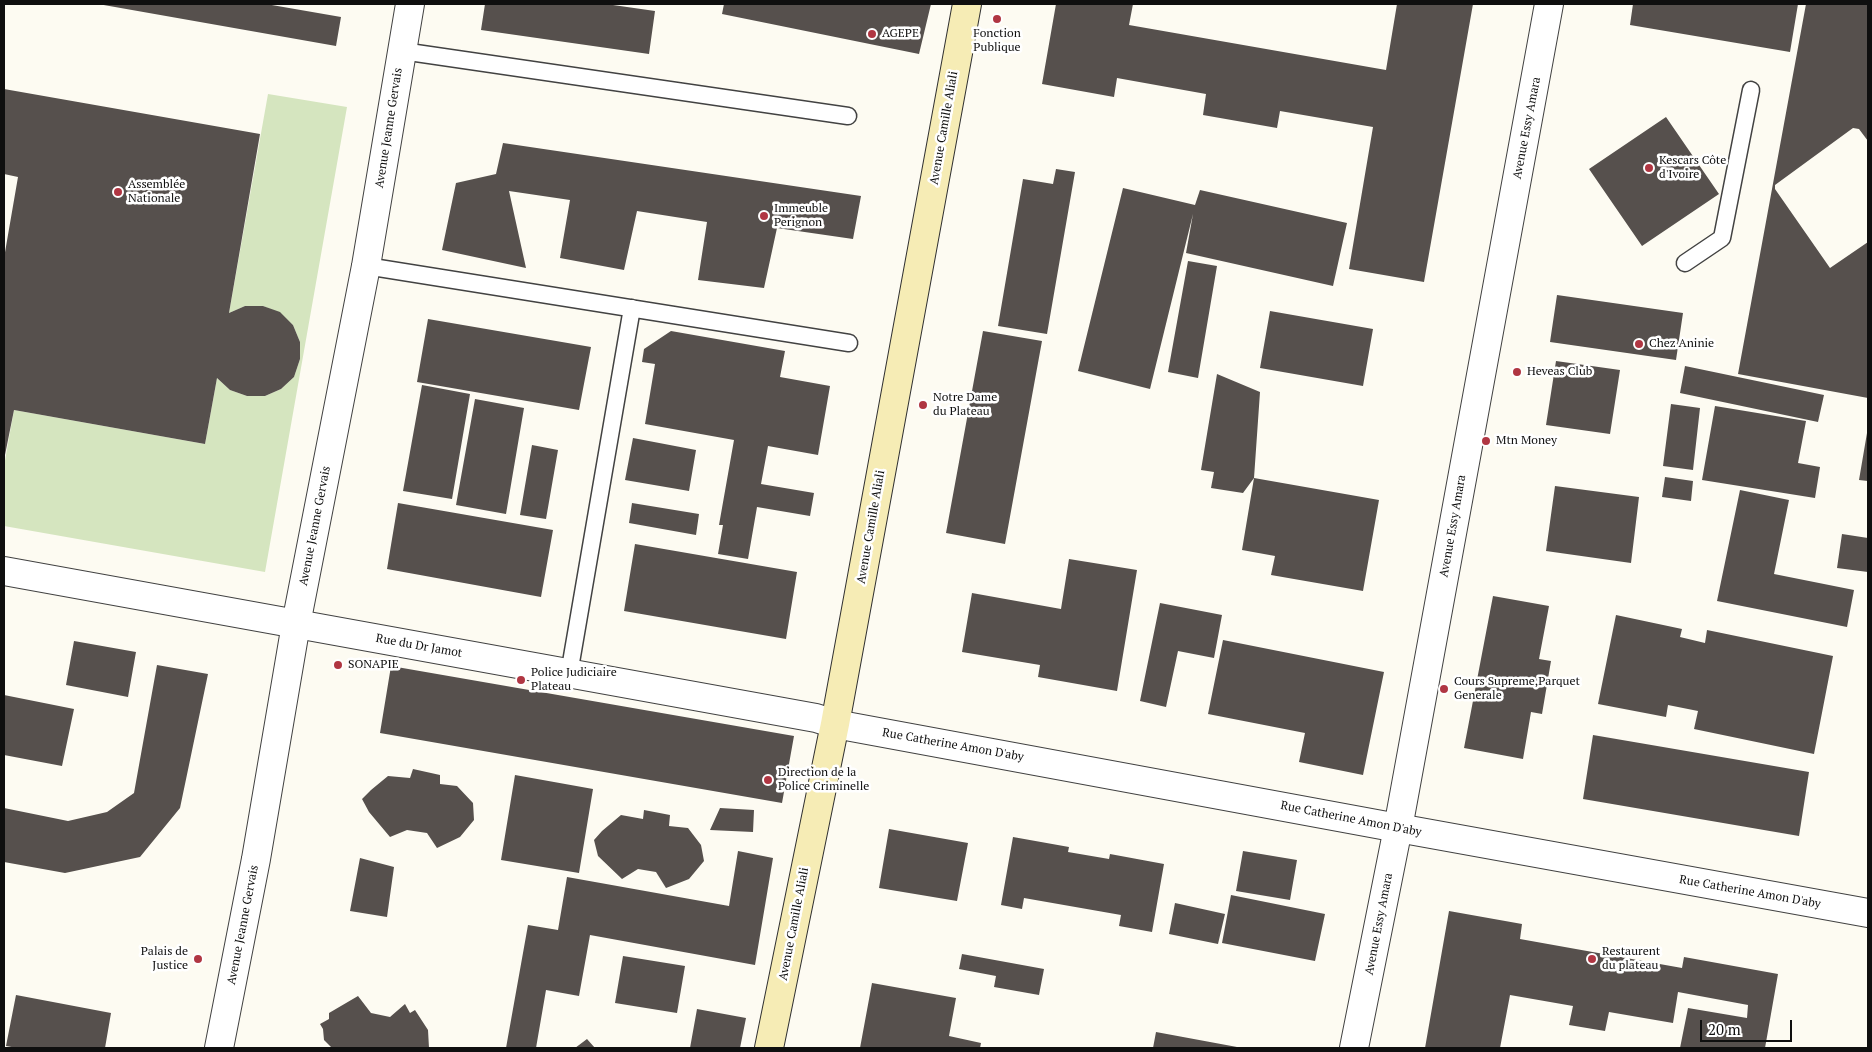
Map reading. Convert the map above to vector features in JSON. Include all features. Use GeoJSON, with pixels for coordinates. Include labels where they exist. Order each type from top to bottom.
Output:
{"type":"FeatureCollection","features":[{"type":"Feature","properties":{"kind":"main road","name":"Avenue Camille Aliali"},"geometry":{"type":"LineString","coordinates":[[769,1048],[835,724],[967,4]]}},
{"type":"Feature","properties":{"kind":"street","name":"Avenue Jeanne Gervais"},"geometry":{"type":"LineString","coordinates":[[219,1048],[256,859],[296,624],[366,266],[410,4]]}},
{"type":"Feature","properties":{"kind":"street","name":"Avenue Essy Amara"},"geometry":{"type":"LineString","coordinates":[[1354,1048],[1398,828],[1549,4]]}},
{"type":"Feature","properties":{"kind":"street","name":"Rue du Dr Jamot"},"geometry":{"type":"LineString","coordinates":[[4,571],[816,718],[835,724]]}},
{"type":"Feature","properties":{"kind":"street","name":"Rue Catherine Amon D'aby"},"geometry":{"type":"LineString","coordinates":[[835,724],[1868,913]]}},
{"type":"Feature","properties":{"kind":"lane"},"geometry":{"type":"LineString","coordinates":[[402,51],[848,116]]}},
{"type":"Feature","properties":{"kind":"lane"},"geometry":{"type":"LineString","coordinates":[[1686,263],[1722,238],[1750,90]]}},
{"type":"Feature","properties":{"kind":"lane"},"geometry":{"type":"LineString","coordinates":[[366,266],[849,343]]}},
{"type":"Feature","properties":{"kind":"lane"},"geometry":{"type":"LineString","coordinates":[[569,674],[632,308]]}},
{"type":"Feature","properties":{"kind":"green space"},"geometry":{"type":"Polygon","coordinates":[[[268,94],[347,107],[265,572],[4,526],[4,466],[14,410],[205,444],[217,378],[230,390],[247,396],[265,396],[281,389],[294,377],[300,359],[300,342],[293,325],[280,313],[263,306],[245,306],[229,313],[268,94]]]}},
{"type":"Feature","properties":{"kind":"building"},"geometry":{"type":"Polygon","coordinates":[[[98,4],[266,4],[341,17],[336,46],[98,4]]]}},
{"type":"Feature","properties":{"kind":"building"},"geometry":{"type":"Polygon","coordinates":[[[485,4],[606,4],[655,11],[649,54],[481,30],[485,4]]]}},
{"type":"Feature","properties":{"kind":"building","name":"AGEPE"},"geometry":{"type":"Polygon","coordinates":[[[724,4],[931,4],[919,54],[722,14],[724,4]]]}},
{"type":"Feature","properties":{"kind":"building"},"geometry":{"type":"Polygon","coordinates":[[[1056,4],[1133,4],[1129,25],[1386,70],[1397,4],[1473,4],[1424,282],[1349,269],[1373,127],[1280,111],[1277,128],[1203,115],[1206,94],[1117,78],[1114,97],[1042,84],[1056,4]]]}},
{"type":"Feature","properties":{"kind":"building"},"geometry":{"type":"Polygon","coordinates":[[[1633,4],[1798,4],[1790,52],[1630,25],[1633,4]]]}},
{"type":"Feature","properties":{"kind":"building"},"geometry":{"type":"Polygon","coordinates":[[[1806,4],[1868,4],[1868,141],[1859,129],[1853,128],[1775,185],[1775,189],[1830,268],[1868,242],[1868,398],[1738,374],[1806,4]]]}},
{"type":"Feature","properties":{"kind":"building"},"geometry":{"type":"Polygon","coordinates":[[[4,89],[260,134],[229,313],[245,306],[263,306],[280,312],[293,325],[300,342],[300,359],[294,377],[281,389],[265,396],[247,396],[230,390],[217,378],[205,444],[14,410],[4,460],[4,258],[18,177],[4,174],[4,89]]]}},
{"type":"Feature","properties":{"kind":"building"},"geometry":{"type":"Polygon","coordinates":[[[1666,117],[1719,194],[1642,246],[1589,169],[1666,117]]]}},
{"type":"Feature","properties":{"kind":"building","name":"Immeuble Perignon"},"geometry":{"type":"Polygon","coordinates":[[[503,143],[861,196],[853,239],[777,228],[764,288],[698,280],[707,222],[637,211],[624,270],[560,258],[570,200],[509,191],[526,268],[442,250],[456,183],[496,174],[503,143]]]}},
{"type":"Feature","properties":{"kind":"building"},"geometry":{"type":"Polygon","coordinates":[[[1056,169],[1075,172],[1047,334],[998,326],[1023,179],[1053,184],[1056,169]]]}},
{"type":"Feature","properties":{"kind":"building"},"geometry":{"type":"Polygon","coordinates":[[[1123,188],[1195,205],[1200,190],[1347,223],[1333,286],[1186,253],[1193,214],[1150,389],[1078,371],[1123,188]]]}},
{"type":"Feature","properties":{"kind":"building"},"geometry":{"type":"Polygon","coordinates":[[[1188,261],[1217,266],[1198,378],[1168,372],[1188,261]]]}},
{"type":"Feature","properties":{"kind":"building"},"geometry":{"type":"Polygon","coordinates":[[[1557,295],[1683,313],[1676,360],[1550,342],[1557,295]]]}},
{"type":"Feature","properties":{"kind":"building"},"geometry":{"type":"Polygon","coordinates":[[[1270,311],[1373,329],[1363,386],[1260,368],[1270,311]]]}},
{"type":"Feature","properties":{"kind":"building"},"geometry":{"type":"Polygon","coordinates":[[[428,319],[591,347],[579,410],[417,382],[428,319]]]}},
{"type":"Feature","properties":{"kind":"building"},"geometry":{"type":"Polygon","coordinates":[[[671,331],[785,351],[780,377],[830,386],[818,455],[768,446],[761,484],[814,493],[810,516],[757,507],[748,559],[718,554],[723,525],[719,525],[734,440],[645,424],[655,364],[642,362],[644,349],[671,331]]]}},
{"type":"Feature","properties":{"kind":"building"},"geometry":{"type":"Polygon","coordinates":[[[983,331],[1042,341],[1005,544],[946,533],[983,331]]]}},
{"type":"Feature","properties":{"kind":"building"},"geometry":{"type":"Polygon","coordinates":[[[1556,361],[1620,370],[1610,434],[1546,425],[1556,361]]]}},
{"type":"Feature","properties":{"kind":"building"},"geometry":{"type":"Polygon","coordinates":[[[1685,366],[1824,395],[1818,422],[1680,393],[1685,366]]]}},
{"type":"Feature","properties":{"kind":"building"},"geometry":{"type":"Polygon","coordinates":[[[1217,374],[1260,392],[1254,478],[1243,493],[1211,488],[1214,472],[1201,470],[1217,374]]]}},
{"type":"Feature","properties":{"kind":"building"},"geometry":{"type":"Polygon","coordinates":[[[422,385],[470,394],[452,499],[403,491],[422,385]]]}},
{"type":"Feature","properties":{"kind":"building"},"geometry":{"type":"Polygon","coordinates":[[[475,399],[524,408],[506,514],[456,505],[475,399]]]}},
{"type":"Feature","properties":{"kind":"building"},"geometry":{"type":"Polygon","coordinates":[[[1671,404],[1700,408],[1693,470],[1663,466],[1671,404]]]}},
{"type":"Feature","properties":{"kind":"building"},"geometry":{"type":"Polygon","coordinates":[[[1715,406],[1806,421],[1798,463],[1820,467],[1815,498],[1702,480],[1715,406]]]}},
{"type":"Feature","properties":{"kind":"building"},"geometry":{"type":"Polygon","coordinates":[[[1868,433],[1868,481],[1859,480],[1868,433]]]}},
{"type":"Feature","properties":{"kind":"building"},"geometry":{"type":"Polygon","coordinates":[[[633,438],[696,450],[689,491],[625,480],[633,438]]]}},
{"type":"Feature","properties":{"kind":"building"},"geometry":{"type":"Polygon","coordinates":[[[532,445],[558,450],[546,519],[520,515],[532,445]]]}},
{"type":"Feature","properties":{"kind":"building"},"geometry":{"type":"Polygon","coordinates":[[[1665,477],[1693,481],[1691,501],[1662,497],[1665,477]]]}},
{"type":"Feature","properties":{"kind":"building"},"geometry":{"type":"Polygon","coordinates":[[[1254,478],[1379,500],[1363,591],[1271,575],[1275,556],[1242,550],[1254,478]]]}},
{"type":"Feature","properties":{"kind":"building"},"geometry":{"type":"Polygon","coordinates":[[[1555,486],[1639,497],[1631,563],[1546,551],[1555,486]]]}},
{"type":"Feature","properties":{"kind":"building"},"geometry":{"type":"Polygon","coordinates":[[[1740,490],[1789,500],[1774,574],[1854,590],[1847,627],[1717,601],[1740,490]]]}},
{"type":"Feature","properties":{"kind":"building"},"geometry":{"type":"Polygon","coordinates":[[[398,503],[553,530],[541,597],[387,569],[398,503]]]}},
{"type":"Feature","properties":{"kind":"building"},"geometry":{"type":"Polygon","coordinates":[[[632,503],[699,514],[696,535],[629,523],[632,503]]]}},
{"type":"Feature","properties":{"kind":"building"},"geometry":{"type":"Polygon","coordinates":[[[1842,534],[1868,538],[1868,572],[1837,568],[1842,534]]]}},
{"type":"Feature","properties":{"kind":"building"},"geometry":{"type":"Polygon","coordinates":[[[635,544],[797,572],[786,639],[624,611],[635,544]]]}},
{"type":"Feature","properties":{"kind":"building"},"geometry":{"type":"Polygon","coordinates":[[[1069,559],[1137,570],[1117,691],[1038,677],[1040,665],[962,652],[972,593],[1061,609],[1069,559]]]}},
{"type":"Feature","properties":{"kind":"building"},"geometry":{"type":"Polygon","coordinates":[[[1493,596],[1549,606],[1539,659],[1551,661],[1542,714],[1531,712],[1523,759],[1464,748],[1493,596]]]}},
{"type":"Feature","properties":{"kind":"building"},"geometry":{"type":"Polygon","coordinates":[[[1160,603],[1222,615],[1214,658],[1178,651],[1166,707],[1140,701],[1160,603]]]}},
{"type":"Feature","properties":{"kind":"building"},"geometry":{"type":"Polygon","coordinates":[[[1616,615],[1682,629],[1680,637],[1705,643],[1707,630],[1833,656],[1814,754],[1694,729],[1698,711],[1668,705],[1666,717],[1598,704],[1616,615]]]}},
{"type":"Feature","properties":{"kind":"building"},"geometry":{"type":"Polygon","coordinates":[[[1223,640],[1384,672],[1363,775],[1299,762],[1305,733],[1208,714],[1223,640]]]}},
{"type":"Feature","properties":{"kind":"building"},"geometry":{"type":"Polygon","coordinates":[[[74,641],[136,652],[128,697],[66,685],[74,641]]]}},
{"type":"Feature","properties":{"kind":"building"},"geometry":{"type":"Polygon","coordinates":[[[157,665],[208,674],[180,808],[140,857],[65,873],[4,862],[4,808],[68,821],[107,812],[134,793],[157,665]]]}},
{"type":"Feature","properties":{"kind":"building"},"geometry":{"type":"Polygon","coordinates":[[[391,666],[794,736],[782,803],[380,733],[391,666]]]}},
{"type":"Feature","properties":{"kind":"building"},"geometry":{"type":"Polygon","coordinates":[[[4,695],[74,709],[62,766],[4,755],[4,695]]]}},
{"type":"Feature","properties":{"kind":"building"},"geometry":{"type":"Polygon","coordinates":[[[1593,735],[1809,772],[1799,836],[1583,799],[1593,735]]]}},
{"type":"Feature","properties":{"kind":"building"},"geometry":{"type":"Polygon","coordinates":[[[413,769],[440,775],[440,784],[457,786],[473,803],[474,820],[460,837],[437,848],[427,833],[407,830],[390,837],[369,812],[362,799],[371,790],[388,776],[410,778],[413,769]]]}},
{"type":"Feature","properties":{"kind":"building"},"geometry":{"type":"Polygon","coordinates":[[[515,775],[593,789],[579,873],[501,860],[515,775]]]}},
{"type":"Feature","properties":{"kind":"building"},"geometry":{"type":"Polygon","coordinates":[[[720,808],[754,810],[753,832],[710,830],[720,808]]]}},
{"type":"Feature","properties":{"kind":"building"},"geometry":{"type":"Polygon","coordinates":[[[644,810],[670,815],[669,826],[688,828],[701,845],[704,861],[689,879],[666,888],[656,872],[638,869],[622,879],[598,856],[594,840],[602,831],[621,815],[643,819],[644,810]]]}},
{"type":"Feature","properties":{"kind":"building"},"geometry":{"type":"Polygon","coordinates":[[[889,829],[968,843],[957,901],[879,888],[889,829]]]}},
{"type":"Feature","properties":{"kind":"building"},"geometry":{"type":"Polygon","coordinates":[[[1013,837],[1069,847],[1068,852],[1109,859],[1110,854],[1164,864],[1152,932],[1119,926],[1121,915],[1024,898],[1022,909],[1001,905],[1013,837]]]}},
{"type":"Feature","properties":{"kind":"building"},"geometry":{"type":"Polygon","coordinates":[[[738,851],[773,858],[755,965],[590,935],[579,996],[546,990],[536,1048],[506,1048],[528,925],[558,930],[567,877],[729,906],[738,851]]]}},
{"type":"Feature","properties":{"kind":"building"},"geometry":{"type":"Polygon","coordinates":[[[1243,851],[1297,860],[1290,900],[1236,891],[1243,851]]]}},
{"type":"Feature","properties":{"kind":"building"},"geometry":{"type":"Polygon","coordinates":[[[360,858],[394,867],[387,917],[350,911],[360,858]]]}},
{"type":"Feature","properties":{"kind":"building"},"geometry":{"type":"Polygon","coordinates":[[[1231,895],[1325,914],[1315,961],[1222,943],[1231,895]]]}},
{"type":"Feature","properties":{"kind":"building"},"geometry":{"type":"Polygon","coordinates":[[[1175,903],[1225,914],[1218,944],[1169,934],[1175,903]]]}},
{"type":"Feature","properties":{"kind":"building"},"geometry":{"type":"Polygon","coordinates":[[[1449,911],[1522,924],[1520,939],[1682,968],[1684,957],[1778,974],[1765,1048],[1680,1048],[1688,1008],[1747,1018],[1748,1005],[1678,992],[1673,1023],[1609,1012],[1605,1031],[1569,1025],[1573,1006],[1510,995],[1500,1048],[1425,1048],[1449,911]]]}},
{"type":"Feature","properties":{"kind":"building"},"geometry":{"type":"Polygon","coordinates":[[[962,954],[1044,969],[1039,995],[994,987],[996,976],[959,969],[962,954]]]}},
{"type":"Feature","properties":{"kind":"building"},"geometry":{"type":"Polygon","coordinates":[[[623,956],[685,966],[677,1013],[615,1003],[623,956]]]}},
{"type":"Feature","properties":{"kind":"building"},"geometry":{"type":"Polygon","coordinates":[[[872,983],[956,998],[949,1036],[981,1043],[980,1048],[860,1048],[872,983]]]}},
{"type":"Feature","properties":{"kind":"building"},"geometry":{"type":"Polygon","coordinates":[[[16,995],[111,1013],[105,1048],[17,1048],[6,1046],[16,995]]]}},
{"type":"Feature","properties":{"kind":"building"},"geometry":{"type":"Polygon","coordinates":[[[358,996],[371,1013],[390,1017],[405,1004],[410,1013],[415,1010],[428,1030],[429,1048],[332,1048],[324,1040],[323,1029],[320,1024],[329,1019],[329,1013],[358,996]]]}},
{"type":"Feature","properties":{"kind":"building"},"geometry":{"type":"Polygon","coordinates":[[[697,1009],[746,1018],[740,1048],[690,1048],[697,1009]]]}},
{"type":"Feature","properties":{"kind":"building"},"geometry":{"type":"Polygon","coordinates":[[[1156,1032],[1237,1047],[1237,1048],[1153,1048],[1156,1032]]]}},
{"type":"Feature","properties":{"kind":"building"},"geometry":{"type":"Polygon","coordinates":[[[587,1039],[595,1048],[575,1048],[587,1039]]]}},
{"type":"Feature","properties":{"kind":"place","name":"Fonction Publique"},"geometry":{"type":"Point","coordinates":[997,19]}},
{"type":"Feature","properties":{"kind":"place","name":"AGEPE"},"geometry":{"type":"Point","coordinates":[872,34]}},
{"type":"Feature","properties":{"kind":"place","name":"Kescars Côte d'Ivoire"},"geometry":{"type":"Point","coordinates":[1649,168]}},
{"type":"Feature","properties":{"kind":"place","name":"Assemblée Nationale"},"geometry":{"type":"Point","coordinates":[118,192]}},
{"type":"Feature","properties":{"kind":"place","name":"Immeuble Perignon"},"geometry":{"type":"Point","coordinates":[764,216]}},
{"type":"Feature","properties":{"kind":"place","name":"Chez Aninie"},"geometry":{"type":"Point","coordinates":[1639,344]}},
{"type":"Feature","properties":{"kind":"place","name":"Heveas Club"},"geometry":{"type":"Point","coordinates":[1517,372]}},
{"type":"Feature","properties":{"kind":"place","name":"Notre Dame du Plateau"},"geometry":{"type":"Point","coordinates":[923,405]}},
{"type":"Feature","properties":{"kind":"place","name":"Mtn Money"},"geometry":{"type":"Point","coordinates":[1486,441]}},
{"type":"Feature","properties":{"kind":"place","name":"SONAPIE"},"geometry":{"type":"Point","coordinates":[338,665]}},
{"type":"Feature","properties":{"kind":"place","name":"Police Judiciaire Plateau"},"geometry":{"type":"Point","coordinates":[521,680]}},
{"type":"Feature","properties":{"kind":"place","name":"Cours Supreme,Parquet Generale"},"geometry":{"type":"Point","coordinates":[1444,689]}},
{"type":"Feature","properties":{"kind":"place","name":"Direction de la Police Criminelle"},"geometry":{"type":"Point","coordinates":[768,780]}},
{"type":"Feature","properties":{"kind":"place","name":"Palais de Justice"},"geometry":{"type":"Point","coordinates":[198,959]}},
{"type":"Feature","properties":{"kind":"place","name":"Restaurent du plateau"},"geometry":{"type":"Point","coordinates":[1592,959]}}]}
